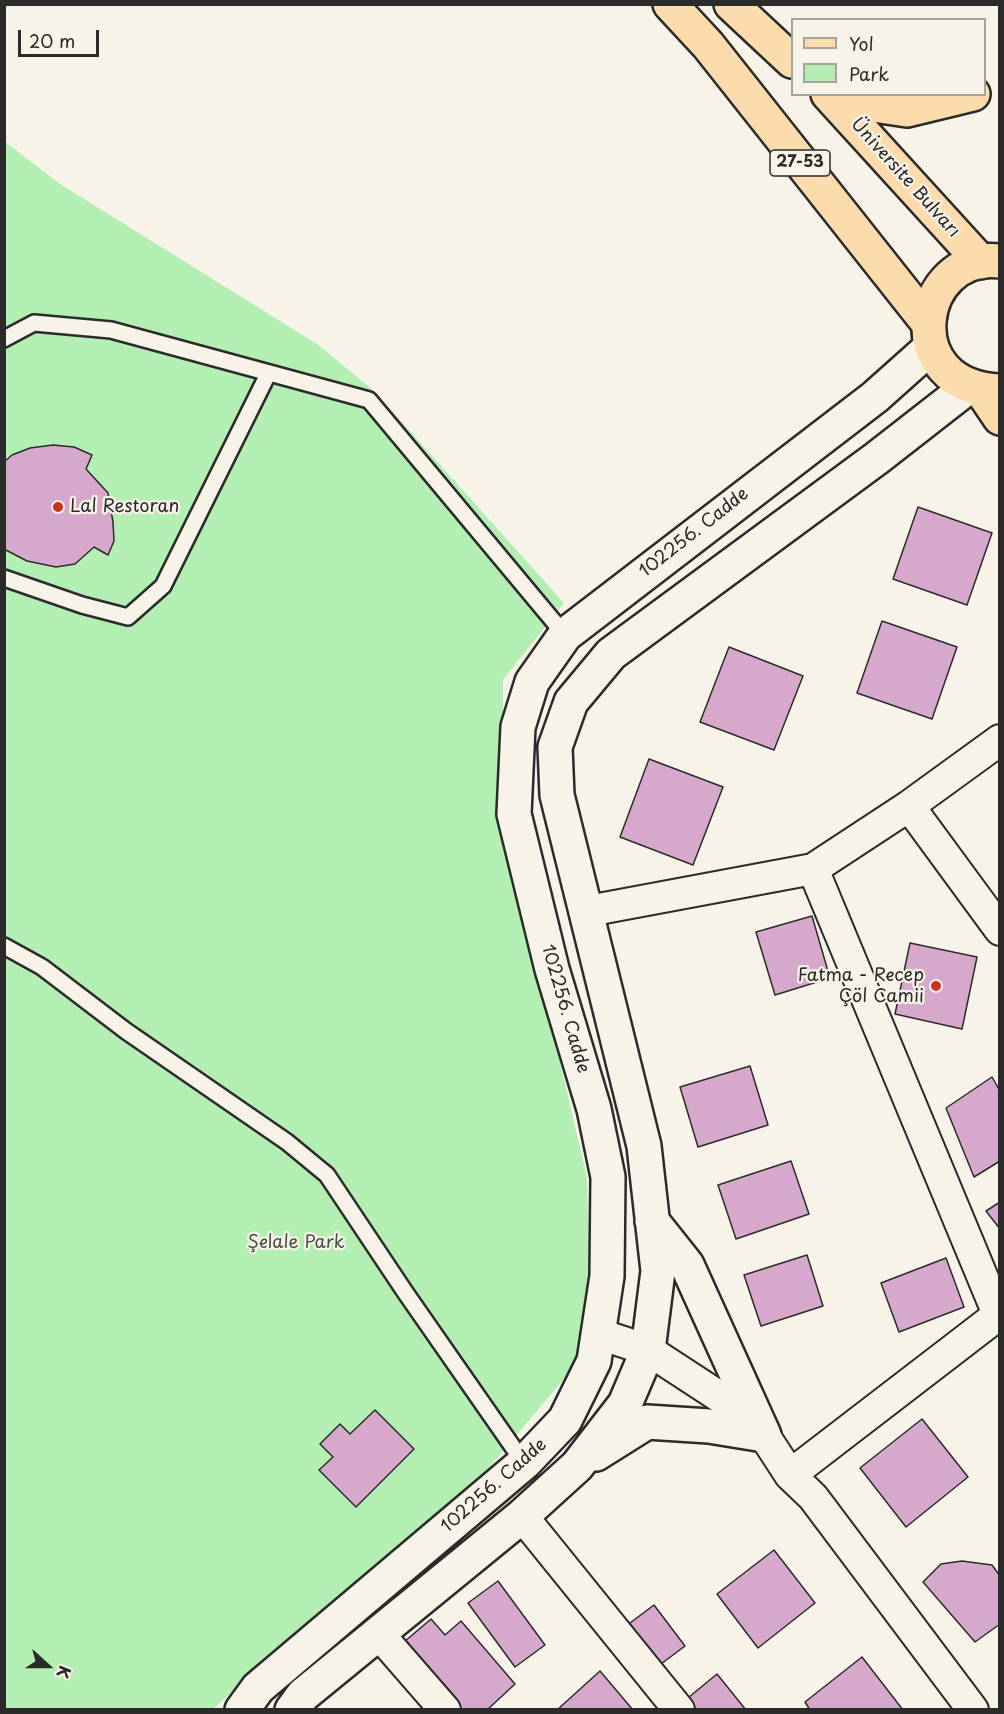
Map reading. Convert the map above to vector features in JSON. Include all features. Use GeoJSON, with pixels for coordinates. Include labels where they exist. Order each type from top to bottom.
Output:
{"type":"FeatureCollection","features":[{"type":"Feature","properties":{"kind":"main road","name":"27-53"},"geometry":{"type":"LineString","coordinates":[[670,4],[708,45],[929,335]]}},
{"type":"Feature","properties":{"kind":"main road"},"geometry":{"type":"LineString","coordinates":[[731,4],[791,60]]}},
{"type":"Feature","properties":{"kind":"main road"},"geometry":{"type":"LineString","coordinates":[[831,97],[907,110],[965,96]]}},
{"type":"Feature","properties":{"kind":"main road","name":"Üniversite Bulvarı"},"geometry":{"type":"LineString","coordinates":[[831,97],[990,262]]}},
{"type":"Feature","properties":{"kind":"main road"},"geometry":{"type":"LineString","coordinates":[[990,262],[960,270],[944,283],[933,302],[929,335],[940,364],[952,377],[983,389],[999,418]]}},
{"type":"Feature","properties":{"kind":"street","name":"102256. Cadde"},"geometry":{"type":"LineString","coordinates":[[242,1710],[258,1688],[524,1463],[565,1420],[594,1361],[607,1276],[608,1177],[594,1110],[552,969],[514,814],[518,727],[532,682],[565,635],[875,397],[929,335]]}},
{"type":"Feature","properties":{"kind":"street"},"geometry":{"type":"LineString","coordinates":[[292,1710],[303,1695],[522,1516],[577,1466],[625,1404],[648,1350],[658,1271],[644,1146],[588,911],[557,795],[555,747],[571,702],[611,654],[877,458],[983,389]]}},
{"type":"Feature","properties":{"kind":"street"},"geometry":{"type":"LineString","coordinates":[[588,911],[813,869],[909,806],[999,740]]}},
{"type":"Feature","properties":{"kind":"street"},"geometry":{"type":"LineString","coordinates":[[909,806],[999,930]]}},
{"type":"Feature","properties":{"kind":"street"},"geometry":{"type":"LineString","coordinates":[[790,1475],[998,1318],[813,869]]}},
{"type":"Feature","properties":{"kind":"street"},"geometry":{"type":"LineString","coordinates":[[652,1221],[687,1265],[764,1435],[790,1475],[813,1497],[973,1710]]}},
{"type":"Feature","properties":{"kind":"street"},"geometry":{"type":"LineString","coordinates":[[599,1334],[648,1350],[723,1399],[764,1435]]}},
{"type":"Feature","properties":{"kind":"street"},"geometry":{"type":"LineString","coordinates":[[577,1466],[647,1422],[709,1426],[764,1435]]}},
{"type":"Feature","properties":{"kind":"street"},"geometry":{"type":"LineString","coordinates":[[522,1516],[679,1710]]}},
{"type":"Feature","properties":{"kind":"street"},"geometry":{"type":"LineString","coordinates":[[378,1633],[445,1710]]}},
{"type":"Feature","properties":{"kind":"lane"},"geometry":{"type":"LineString","coordinates":[[4,339],[34,323],[111,330],[369,400],[565,635]]}},
{"type":"Feature","properties":{"kind":"lane"},"geometry":{"type":"LineString","coordinates":[[4,578],[82,605],[128,617],[163,586],[268,374]]}},
{"type":"Feature","properties":{"kind":"lane"},"geometry":{"type":"LineString","coordinates":[[4,946],[42,967],[126,1031],[287,1142],[327,1175],[524,1463]]}},
{"type":"Feature","properties":{"kind":"green space","name":"Şelale Park"},"geometry":{"type":"Polygon","coordinates":[[[4,141],[60,184],[317,344],[373,390],[564,603],[503,680],[503,820],[587,1177],[590,1320],[569,1373],[472,1488],[429,1519],[213,1709],[5,1709],[4,141]]]}},
{"type":"Feature","properties":{"kind":"building","name":"Lal Restoran"},"geometry":{"type":"Polygon","coordinates":[[[53,445],[74,447],[92,455],[86,469],[108,493],[113,522],[114,541],[108,555],[94,547],[75,564],[56,567],[27,561],[4,549],[4,462],[12,455],[30,448],[53,445]]]}},
{"type":"Feature","properties":{"kind":"building"},"geometry":{"type":"Polygon","coordinates":[[[918,507],[992,533],[967,605],[893,579],[918,507]]]}},
{"type":"Feature","properties":{"kind":"building"},"geometry":{"type":"Polygon","coordinates":[[[882,621],[957,647],[932,719],[857,693],[882,621]]]}},
{"type":"Feature","properties":{"kind":"building"},"geometry":{"type":"Polygon","coordinates":[[[729,647],[803,676],[774,750],[700,722],[729,647]]]}},
{"type":"Feature","properties":{"kind":"building"},"geometry":{"type":"Polygon","coordinates":[[[649,759],[723,787],[693,865],[620,837],[649,759]]]}},
{"type":"Feature","properties":{"kind":"building"},"geometry":{"type":"Polygon","coordinates":[[[812,916],[830,978],[775,995],[756,932],[812,916]]]}},
{"type":"Feature","properties":{"kind":"building","name":"Fatma - Recep Çöl Camii"},"geometry":{"type":"Polygon","coordinates":[[[910,943],[977,957],[962,1029],[895,1014],[910,943]]]}},
{"type":"Feature","properties":{"kind":"building"},"geometry":{"type":"Polygon","coordinates":[[[750,1066],[768,1125],[698,1147],[680,1087],[750,1066]]]}},
{"type":"Feature","properties":{"kind":"building"},"geometry":{"type":"Polygon","coordinates":[[[992,1077],[1000,1091],[1000,1161],[974,1177],[946,1108],[992,1077]]]}},
{"type":"Feature","properties":{"kind":"building"},"geometry":{"type":"Polygon","coordinates":[[[791,1161],[809,1214],[736,1239],[718,1185],[791,1161]]]}},
{"type":"Feature","properties":{"kind":"building"},"geometry":{"type":"Polygon","coordinates":[[[1000,1202],[1000,1229],[986,1211],[1000,1202]]]}},
{"type":"Feature","properties":{"kind":"building"},"geometry":{"type":"Polygon","coordinates":[[[807,1255],[823,1306],[761,1326],[744,1275],[807,1255]]]}},
{"type":"Feature","properties":{"kind":"building"},"geometry":{"type":"Polygon","coordinates":[[[946,1258],[964,1307],[899,1332],[881,1283],[946,1258]]]}},
{"type":"Feature","properties":{"kind":"building"},"geometry":{"type":"Polygon","coordinates":[[[375,1410],[414,1449],[356,1507],[319,1470],[333,1457],[320,1444],[340,1424],[350,1434],[375,1410]]]}},
{"type":"Feature","properties":{"kind":"building"},"geometry":{"type":"Polygon","coordinates":[[[922,1419],[968,1477],[906,1527],[860,1468],[922,1419]]]}},
{"type":"Feature","properties":{"kind":"building"},"geometry":{"type":"Polygon","coordinates":[[[774,1550],[815,1603],[758,1648],[717,1594],[774,1550]]]}},
{"type":"Feature","properties":{"kind":"building"},"geometry":{"type":"Polygon","coordinates":[[[962,1561],[992,1565],[1000,1576],[1000,1624],[975,1642],[923,1582],[941,1564],[962,1561]]]}},
{"type":"Feature","properties":{"kind":"building"},"geometry":{"type":"Polygon","coordinates":[[[498,1581],[545,1645],[515,1667],[468,1603],[498,1581]]]}},
{"type":"Feature","properties":{"kind":"building"},"geometry":{"type":"Polygon","coordinates":[[[654,1605],[685,1646],[653,1670],[622,1629],[654,1605]]]}},
{"type":"Feature","properties":{"kind":"building"},"geometry":{"type":"Polygon","coordinates":[[[431,1619],[445,1635],[461,1621],[515,1684],[487,1710],[452,1710],[397,1648],[431,1619]]]}},
{"type":"Feature","properties":{"kind":"building"},"geometry":{"type":"Polygon","coordinates":[[[862,1657],[903,1710],[810,1710],[805,1702],[862,1657]]]}},
{"type":"Feature","properties":{"kind":"building"},"geometry":{"type":"Polygon","coordinates":[[[600,1671],[633,1710],[557,1710],[600,1671]]]}},
{"type":"Feature","properties":{"kind":"building"},"geometry":{"type":"Polygon","coordinates":[[[717,1674],[746,1710],[689,1710],[683,1702],[717,1674]]]}},
{"type":"Feature","properties":{"kind":"place","name":"Lal Restoran"},"geometry":{"type":"Point","coordinates":[58,507]}},
{"type":"Feature","properties":{"kind":"place","name":"Fatma - Recep Çöl Camii"},"geometry":{"type":"Point","coordinates":[936,986]}}]}
